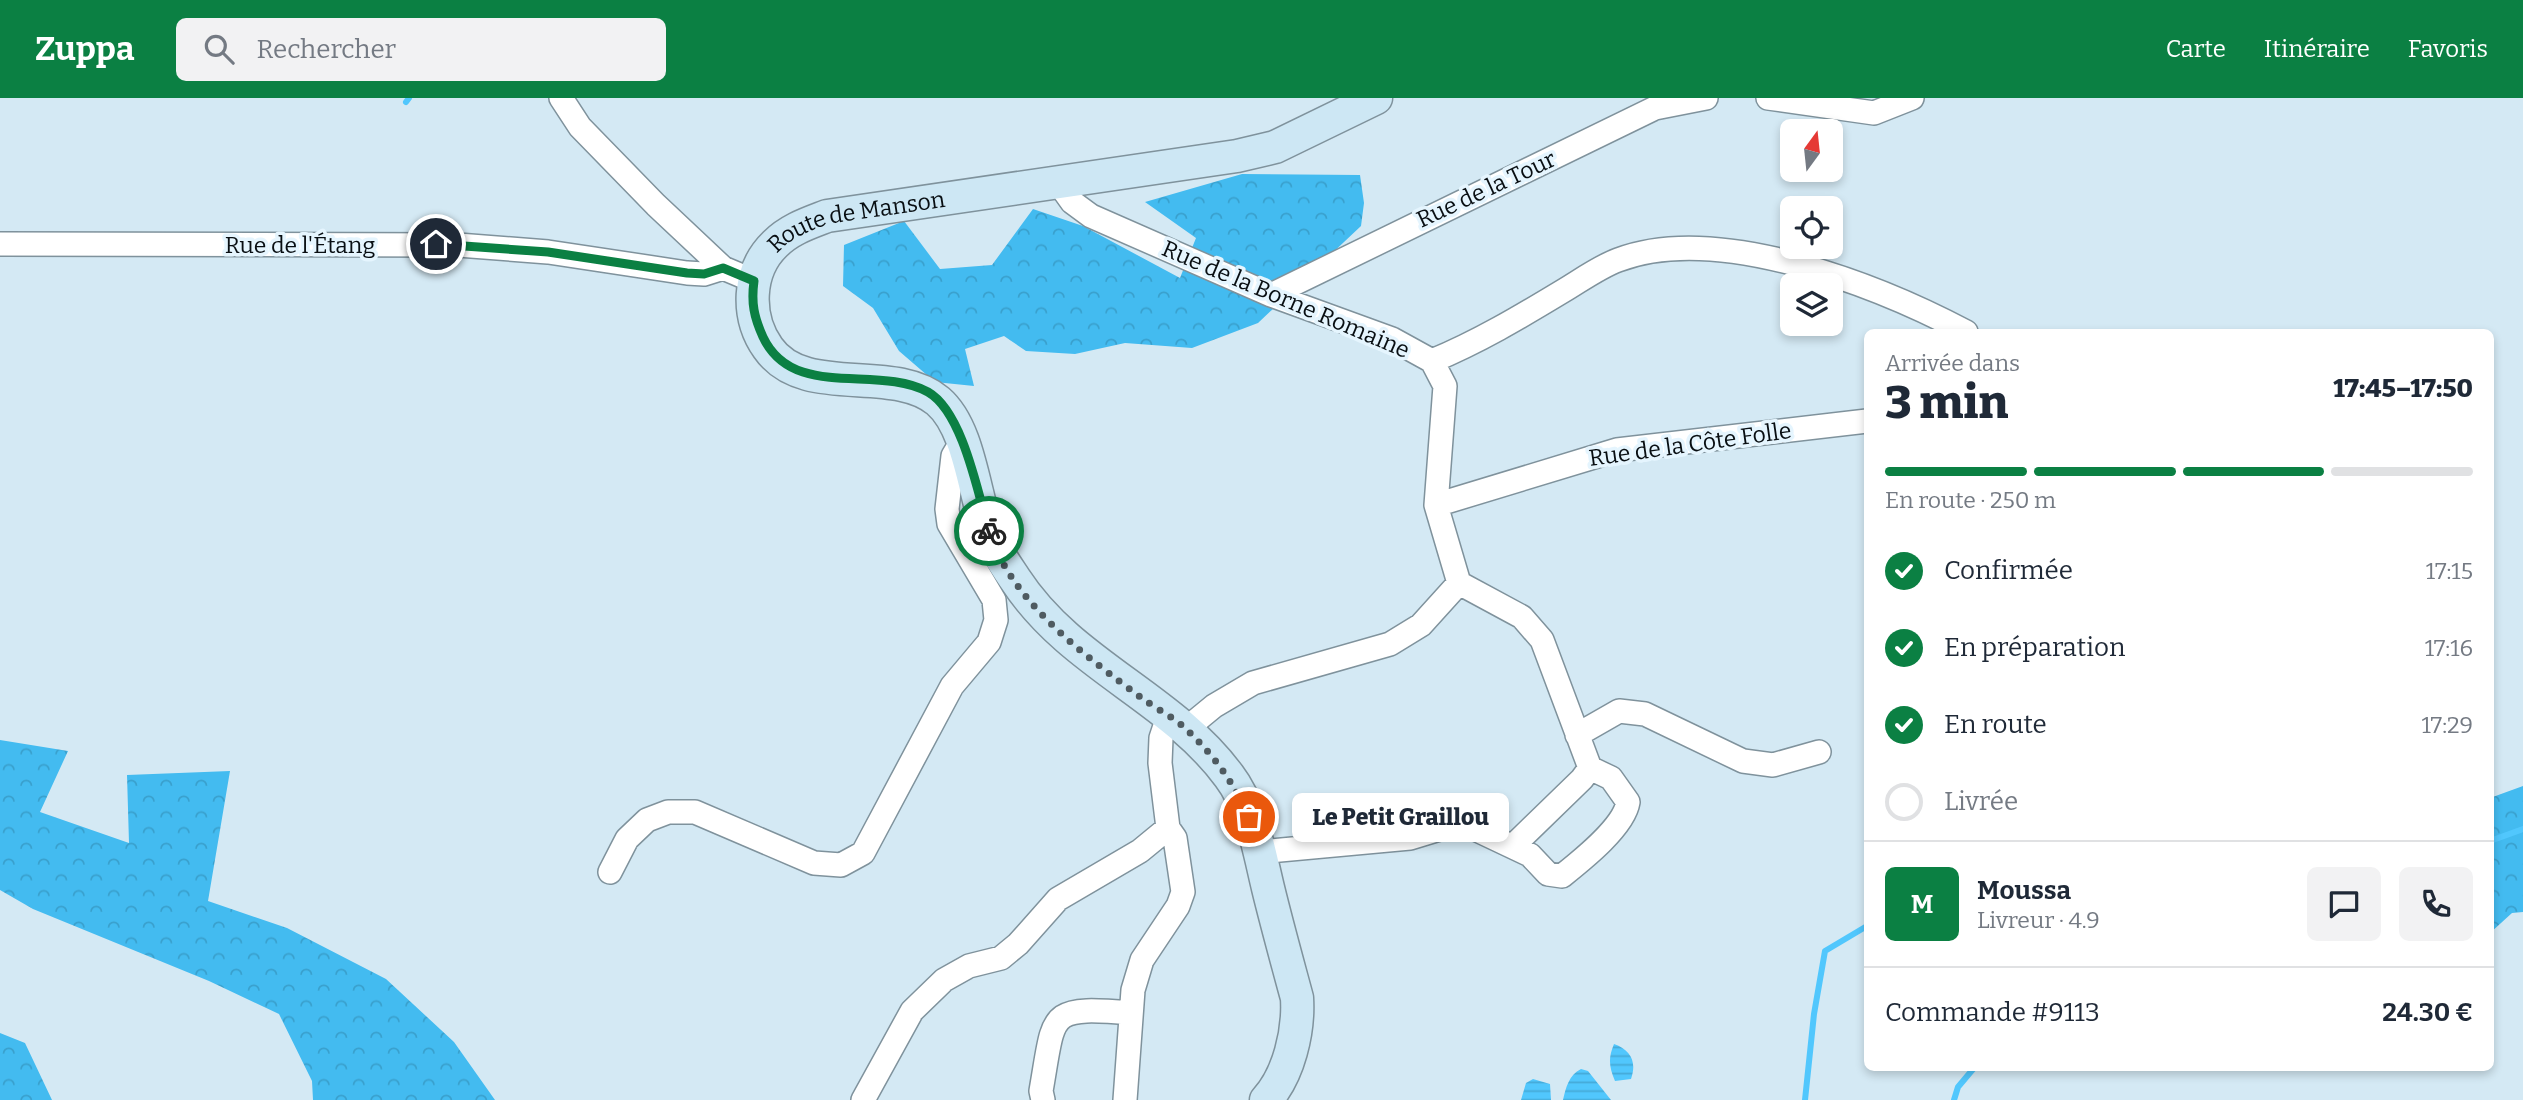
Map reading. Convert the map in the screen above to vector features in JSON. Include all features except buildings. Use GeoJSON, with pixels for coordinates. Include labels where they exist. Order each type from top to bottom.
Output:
{"type":"FeatureCollection","features":[{"type":"Feature","properties":{"kind":"street"},"geometry":{"type":"LineString","coordinates":[[561,98],[580,127],[614,164],[723,268],[754,281]]}},
{"type":"Feature","properties":{"kind":"street","name":"Route de Manson"},"geometry":{"type":"LineString","coordinates":[[1259,852],[1249,817],[1229,776],[1177,723],[1072,645],[1040,614],[992,541],[961,441],[945,407],[927,392],[878,381],[828,379],[789,366],[769,349],[755,319],[751,301],[754,281],[763,257],[776,243],[796,228],[827,216],[1237,156],[1275,147],[1376,98]]}},
{"type":"Feature","properties":{"kind":"street","name":"Rue de la Tour"},"geometry":{"type":"LineString","coordinates":[[1271,295],[1462,199],[1655,108],[1706,98]]}},
{"type":"Feature","properties":{"kind":"street"},"geometry":{"type":"LineString","coordinates":[[1768,98],[1874,113],[1912,98]]}},
{"type":"Feature","properties":{"kind":"street","name":"Rue de la Borne Romaine"},"geometry":{"type":"LineString","coordinates":[[1057,181],[1072,202],[1091,216],[1271,295],[1392,339],[1432,361],[1445,386],[1436,505],[1459,583]]}},
{"type":"Feature","properties":{"kind":"street","name":"Rue de l'Étang"},"geometry":{"type":"LineString","coordinates":[[0,244],[458,245],[561,253],[687,273],[704,274],[723,268]]}},
{"type":"Feature","properties":{"kind":"street"},"geometry":{"type":"LineString","coordinates":[[1432,361],[1472,345],[1616,260],[1661,247],[1714,248],[1842,276],[1959,329]]}},
{"type":"Feature","properties":{"kind":"street","name":"Rue de la Côte Folle"},"geometry":{"type":"LineString","coordinates":[[1436,505],[1617,450],[1864,421]]}},
{"type":"Feature","properties":{"kind":"street"},"geometry":{"type":"LineString","coordinates":[[610,872],[627,839],[647,820],[668,811],[695,812],[814,863],[841,865],[863,853],[952,686],[989,642],[996,620],[994,600],[950,524],[947,509],[953,456],[961,441]]}},
{"type":"Feature","properties":{"kind":"street"},"geometry":{"type":"LineString","coordinates":[[1125,1100],[1133,990],[1142,960],[1178,906],[1183,892],[1175,838],[1168,828],[1160,763],[1161,738],[1177,723],[1214,706],[1253,683],[1390,644],[1421,625],[1459,583],[1522,617],[1542,640],[1590,768],[1611,778],[1628,802],[1626,815],[1580,862],[1562,876],[1548,874],[1530,855],[1473,828],[1446,827],[1410,838],[1259,852],[1297,998],[1298,1012],[1287,1062],[1273,1093],[1266,1100]]}},
{"type":"Feature","properties":{"kind":"street"},"geometry":{"type":"LineString","coordinates":[[1577,735],[1619,711],[1645,714],[1743,761],[1773,765],[1819,752]]}},
{"type":"Feature","properties":{"kind":"street"},"geometry":{"type":"LineString","coordinates":[[1513,846],[1590,768]]}},
{"type":"Feature","properties":{"kind":"street"},"geometry":{"type":"LineString","coordinates":[[863,1100],[912,1011],[944,979],[969,966],[1001,958],[1018,944],[1058,899],[1140,851],[1168,828]]}},
{"type":"Feature","properties":{"kind":"street"},"geometry":{"type":"LineString","coordinates":[[1044,1100],[1041,1091],[1053,1027],[1062,1015],[1081,1009],[1131,1013]]}},
{"type":"Feature","properties":{"kind":"green space"},"geometry":{"type":"Polygon","coordinates":[[[1242,174],[1360,175],[1364,203],[1361,226],[1258,323],[1192,348],[1125,343],[1075,354],[1026,351],[1004,336],[965,349],[974,386],[935,382],[899,351],[873,308],[843,286],[844,245],[904,221],[940,269],[992,265],[1033,209],[1083,226],[1180,278],[1196,238],[1145,202],[1242,174]]]}},
{"type":"Feature","properties":{"kind":"green space"},"geometry":{"type":"Polygon","coordinates":[[[0,740],[68,751],[40,812],[129,843],[127,775],[230,771],[208,901],[287,928],[386,979],[454,1042],[495,1100],[313,1100],[312,1081],[279,1014],[209,981],[33,909],[0,890],[0,740]]]}},
{"type":"Feature","properties":{"kind":"green space"},"geometry":{"type":"Polygon","coordinates":[[[2523,786],[2523,912],[2512,913],[2494,929],[2494,797],[2523,786]]]}},
{"type":"Feature","properties":{"kind":"green space"},"geometry":{"type":"Polygon","coordinates":[[[0,1033],[25,1043],[52,1100],[0,1100],[0,1033]]]}},
{"type":"Feature","properties":{"kind":"shaded area"},"geometry":{"type":"Polygon","coordinates":[[[1614,1044],[1631,1057],[1631,1079],[1615,1081],[1610,1062],[1614,1044]]]}},
{"type":"Feature","properties":{"kind":"shaded area"},"geometry":{"type":"Polygon","coordinates":[[[1581,1069],[1588,1071],[1611,1100],[1563,1100],[1571,1078],[1581,1069]]]}},
{"type":"Feature","properties":{"kind":"shaded area"},"geometry":{"type":"Polygon","coordinates":[[[1533,1079],[1550,1084],[1551,1100],[1521,1100],[1526,1083],[1533,1079]]]}},
{"type":"Feature","properties":{"kind":"waterway"},"geometry":{"type":"LineString","coordinates":[[406,102],[409,98]]}},
{"type":"Feature","properties":{"kind":"waterway"},"geometry":{"type":"LineString","coordinates":[[2494,840],[2523,829]]}},
{"type":"Feature","properties":{"kind":"waterway"},"geometry":{"type":"LineString","coordinates":[[1805,1100],[1814,1014],[1825,951],[1864,928]]}},
{"type":"Feature","properties":{"kind":"waterway"},"geometry":{"type":"LineString","coordinates":[[1954,1100],[1958,1087],[1971,1071]]}},
{"type":"Feature","properties":{"kind":"way so far"},"geometry":{"type":"LineString","coordinates":[[989,531],[992,541],[1040,614],[1072,645],[1186,729],[1229,776],[1249,817]]}},
{"type":"Feature","properties":{"kind":"place","name":"Le Petit Graillou"},"geometry":{"type":"Point","coordinates":[1249,817]}},
{"type":"Feature","properties":{"kind":"route"},"geometry":{"type":"LineString","coordinates":[[436,244],[601,258],[687,273],[704,274],[723,268],[754,281],[751,301],[755,319],[769,349],[789,366],[828,379],[903,385],[927,392],[945,407],[961,441],[989,531]]}}]}
